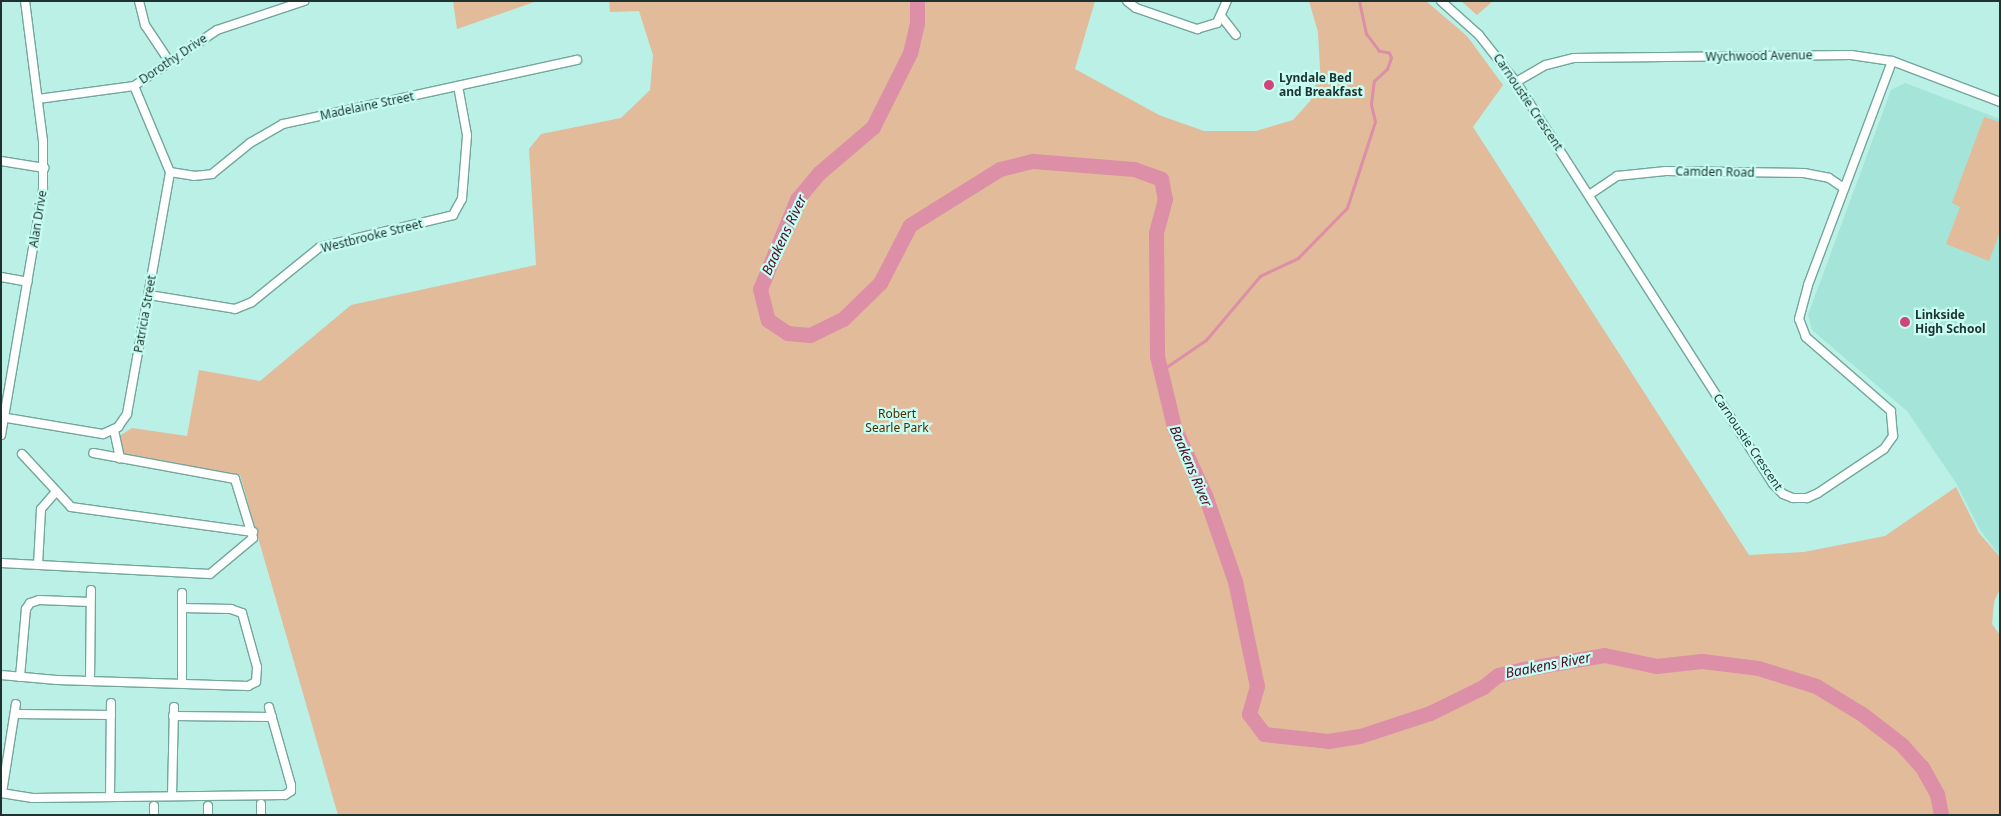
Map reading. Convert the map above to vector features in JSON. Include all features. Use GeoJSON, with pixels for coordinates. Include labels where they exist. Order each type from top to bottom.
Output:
{"type":"FeatureCollection","features":[{"type":"Feature","properties":{"kind":"street","name":"Alan Drive"},"geometry":{"type":"LineString","coordinates":[[1,435],[28,282],[44,168],[26,1]]}},
{"type":"Feature","properties":{"kind":"street"},"geometry":{"type":"LineString","coordinates":[[139,1],[148,32],[169,61]]}},
{"type":"Feature","properties":{"kind":"street","name":"Dorothy Drive"},"geometry":{"type":"LineString","coordinates":[[38,99],[134,86],[169,61],[231,23],[304,1]]}},
{"type":"Feature","properties":{"kind":"street"},"geometry":{"type":"LineString","coordinates":[[1127,1],[1136,8],[1197,28],[1210,26],[1222,16],[1227,1]]}},
{"type":"Feature","properties":{"kind":"street","name":"Carnoustie Crescent"},"geometry":{"type":"LineString","coordinates":[[1441,1],[1479,36],[1516,82],[1773,484],[1783,494],[1800,499],[1818,493],[1884,450],[1894,432],[1893,415],[1888,407],[1806,337],[1799,324],[1803,301],[1892,61]]}},
{"type":"Feature","properties":{"kind":"street"},"geometry":{"type":"LineString","coordinates":[[1222,16],[1236,35]]}},
{"type":"Feature","properties":{"kind":"street","name":"Wychwood Avenue"},"geometry":{"type":"LineString","coordinates":[[1516,82],[1546,65],[1574,58],[1851,55],[1892,61],[2000,102]]}},
{"type":"Feature","properties":{"kind":"street","name":"Madelaine Street"},"geometry":{"type":"LineString","coordinates":[[170,172],[194,176],[212,174],[256,139],[283,124],[577,60]]}},
{"type":"Feature","properties":{"kind":"street"},"geometry":{"type":"LineString","coordinates":[[134,86],[170,172]]}},
{"type":"Feature","properties":{"kind":"street","name":"Westbrooke Street"},"geometry":{"type":"LineString","coordinates":[[149,295],[235,309],[252,302],[320,247],[453,215],[462,199],[468,135],[458,86]]}},
{"type":"Feature","properties":{"kind":"street"},"geometry":{"type":"LineString","coordinates":[[1,161],[44,168]]}},
{"type":"Feature","properties":{"kind":"street","name":"Camden Road"},"geometry":{"type":"LineString","coordinates":[[1589,195],[1617,176],[1666,171],[1804,173],[1829,178],[1844,188]]}},
{"type":"Feature","properties":{"kind":"street","name":"Patricia Street"},"geometry":{"type":"LineString","coordinates":[[114,430],[127,414],[170,172]]}},
{"type":"Feature","properties":{"kind":"street"},"geometry":{"type":"LineString","coordinates":[[1,277],[28,282]]}},
{"type":"Feature","properties":{"kind":"street"},"geometry":{"type":"LineString","coordinates":[[3,417],[98,433],[114,430],[120,458]]}},
{"type":"Feature","properties":{"kind":"street"},"geometry":{"type":"LineString","coordinates":[[1,563],[210,574],[251,541],[253,532],[235,479],[93,453]]}},
{"type":"Feature","properties":{"kind":"street"},"geometry":{"type":"LineString","coordinates":[[22,454],[56,492],[74,508],[253,532]]}},
{"type":"Feature","properties":{"kind":"street"},"geometry":{"type":"LineString","coordinates":[[38,565],[41,509],[56,492]]}},
{"type":"Feature","properties":{"kind":"street"},"geometry":{"type":"LineString","coordinates":[[90,681],[91,590]]}},
{"type":"Feature","properties":{"kind":"street"},"geometry":{"type":"LineString","coordinates":[[182,593],[182,683]]}},
{"type":"Feature","properties":{"kind":"street"},"geometry":{"type":"LineString","coordinates":[[20,677],[26,609],[30,603],[39,600],[90,602]]}},
{"type":"Feature","properties":{"kind":"street"},"geometry":{"type":"LineString","coordinates":[[1,675],[90,681],[251,686],[256,682],[258,672],[242,613],[231,609],[182,608]]}},
{"type":"Feature","properties":{"kind":"street"},"geometry":{"type":"LineString","coordinates":[[110,797],[111,703]]}},
{"type":"Feature","properties":{"kind":"street"},"geometry":{"type":"LineString","coordinates":[[16,704],[16,714],[2,793],[33,798],[290,793],[291,785],[269,708]]}},
{"type":"Feature","properties":{"kind":"street"},"geometry":{"type":"LineString","coordinates":[[172,796],[174,707]]}},
{"type":"Feature","properties":{"kind":"street"},"geometry":{"type":"LineString","coordinates":[[16,714],[111,714]]}},
{"type":"Feature","properties":{"kind":"street"},"geometry":{"type":"LineString","coordinates":[[173,716],[272,717]]}},
{"type":"Feature","properties":{"kind":"street"},"geometry":{"type":"LineString","coordinates":[[260,815],[261,804]]}},
{"type":"Feature","properties":{"kind":"street"},"geometry":{"type":"LineString","coordinates":[[154,806],[154,815]]}},
{"type":"Feature","properties":{"kind":"street"},"geometry":{"type":"LineString","coordinates":[[208,806],[208,815]]}},
{"type":"Feature","properties":{"kind":"shaded area","name":"Linkside High School"},"geometry":{"type":"Polygon","coordinates":[[[1905,83],[2000,119],[2000,556],[1980,530],[1956,483],[1907,411],[1812,330],[1808,315],[1891,90],[1905,83]]]}},
{"type":"Feature","properties":{"kind":"green space"},"geometry":{"type":"Polygon","coordinates":[[[453,1],[537,1],[457,29],[453,1]]]}},
{"type":"Feature","properties":{"kind":"green space","name":"Robert Searle Park"},"geometry":{"type":"Polygon","coordinates":[[[609,1],[1095,1],[1075,69],[1159,115],[1204,131],[1256,131],[1293,120],[1311,100],[1320,68],[1318,32],[1309,1],[1426,1],[1467,36],[1503,85],[1473,127],[1749,555],[1804,552],[1885,536],[1956,487],[1979,533],[2000,557],[2000,589],[1994,602],[1992,624],[2000,635],[2000,815],[338,815],[240,475],[124,455],[118,437],[132,428],[187,436],[199,370],[260,381],[351,305],[536,265],[529,149],[541,134],[621,118],[650,90],[653,55],[639,11],[610,12],[609,1]]]}},
{"type":"Feature","properties":{"kind":"green space"},"geometry":{"type":"Polygon","coordinates":[[[1461,1],[1493,1],[1477,15],[1461,1]]]}},
{"type":"Feature","properties":{"kind":"green space"},"geometry":{"type":"Polygon","coordinates":[[[1984,117],[2000,122],[2000,232],[1989,261],[1946,244],[1960,207],[1952,203],[1984,117]]]}},
{"type":"Feature","properties":{"kind":"waterway","name":"Baakens River"},"geometry":{"type":"LineString","coordinates":[[917,1],[917,23],[910,53],[873,127],[819,173],[797,199],[760,289],[768,320],[787,333],[810,335],[843,319],[880,283],[910,225],[1000,169],[1033,161],[1134,169],[1161,179],[1165,199],[1156,233],[1157,356],[1174,427],[1205,495],[1235,581],[1257,686],[1249,714],[1264,734],[1328,741],[1360,736],[1430,713],[1483,687],[1498,675],[1604,655],[1656,666],[1702,661],[1758,668],[1816,686],[1862,714],[1901,744],[1922,767],[1937,794],[1941,815]]}},
{"type":"Feature","properties":{"kind":"waterway"},"geometry":{"type":"LineString","coordinates":[[1162,370],[1206,340],[1260,276],[1298,258],[1347,208],[1375,122],[1371,104],[1374,81],[1387,69],[1391,58],[1389,53],[1379,51],[1366,34],[1359,1]]}},
{"type":"Feature","properties":{"kind":"place","name":"Lyndale Bed and Breakfast"},"geometry":{"type":"Point","coordinates":[1269,85]}},
{"type":"Feature","properties":{"kind":"place","name":"Linkside High School"},"geometry":{"type":"Point","coordinates":[1905,322]}}]}
